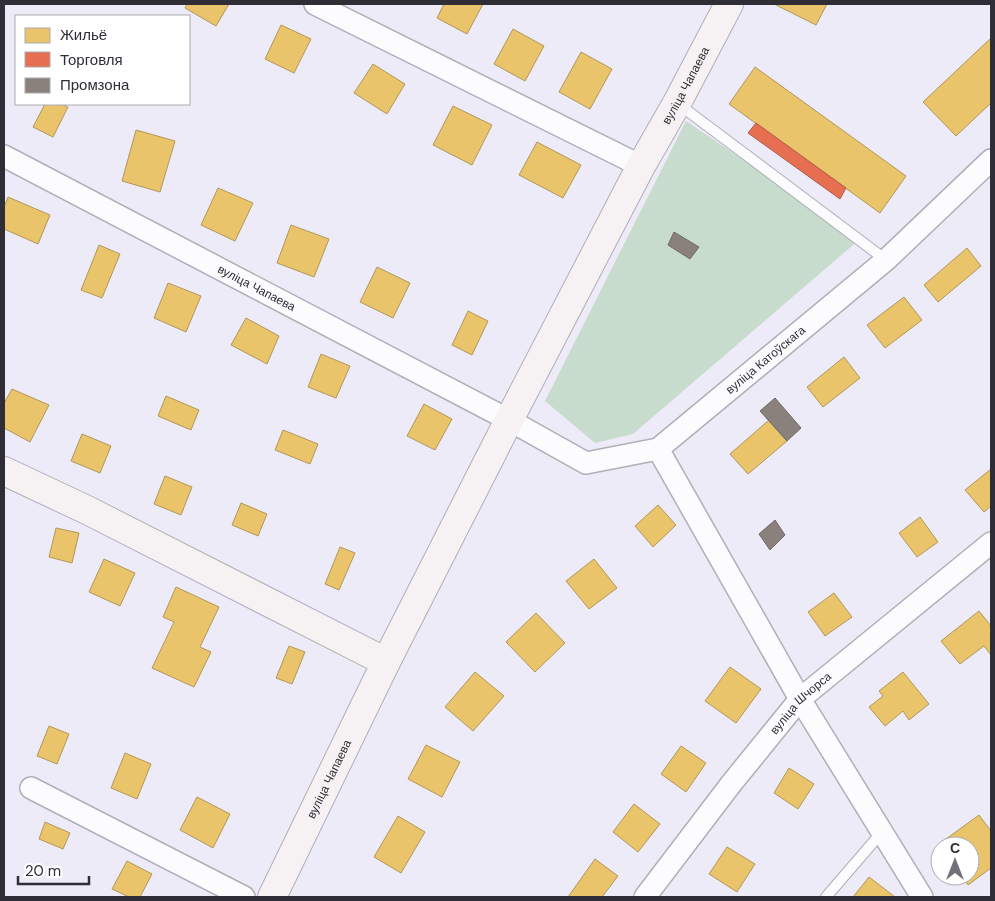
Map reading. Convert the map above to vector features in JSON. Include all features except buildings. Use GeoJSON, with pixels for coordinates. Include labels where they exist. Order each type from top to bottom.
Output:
{"type":"FeatureCollection","features":[{"type":"Feature","properties":{"kind":"street"},"geometry":{"type":"LineString","coordinates":[[315,4],[641,166]]}},
{"type":"Feature","properties":{"kind":"street","name":"вуліца Чапаева"},"geometry":{"type":"LineString","coordinates":[[272,897],[386,662],[509,420],[641,166],[677,103],[729,4]]}},
{"type":"Feature","properties":{"kind":"street","name":"вуліца Чапаева"},"geometry":{"type":"LineString","coordinates":[[4,156],[509,420]]}},
{"type":"Feature","properties":{"kind":"street","name":"вуліца Катоўскага"},"geometry":{"type":"LineString","coordinates":[[509,420],[586,463],[658,449],[886,260],[991,160]]}},
{"type":"Feature","properties":{"kind":"street"},"geometry":{"type":"LineString","coordinates":[[658,449],[800,699],[922,897]]}},
{"type":"Feature","properties":{"kind":"street"},"geometry":{"type":"LineString","coordinates":[[4,472],[87,510],[386,662]]}},
{"type":"Feature","properties":{"kind":"street","name":"вуліца Шчорса"},"geometry":{"type":"LineString","coordinates":[[645,897],[731,784],[800,699],[991,543]]}},
{"type":"Feature","properties":{"kind":"street"},"geometry":{"type":"LineString","coordinates":[[31,788],[244,897]]}},
{"type":"Feature","properties":{"kind":"lane"},"geometry":{"type":"LineString","coordinates":[[677,103],[886,260]]}},
{"type":"Feature","properties":{"kind":"lane"},"geometry":{"type":"LineString","coordinates":[[826,897],[882,832]]}},
{"type":"Feature","properties":{"kind":"green space"},"geometry":{"type":"Polygon","coordinates":[[[686,121],[860,239],[633,434],[595,443],[545,401],[686,121]]]}}]}
